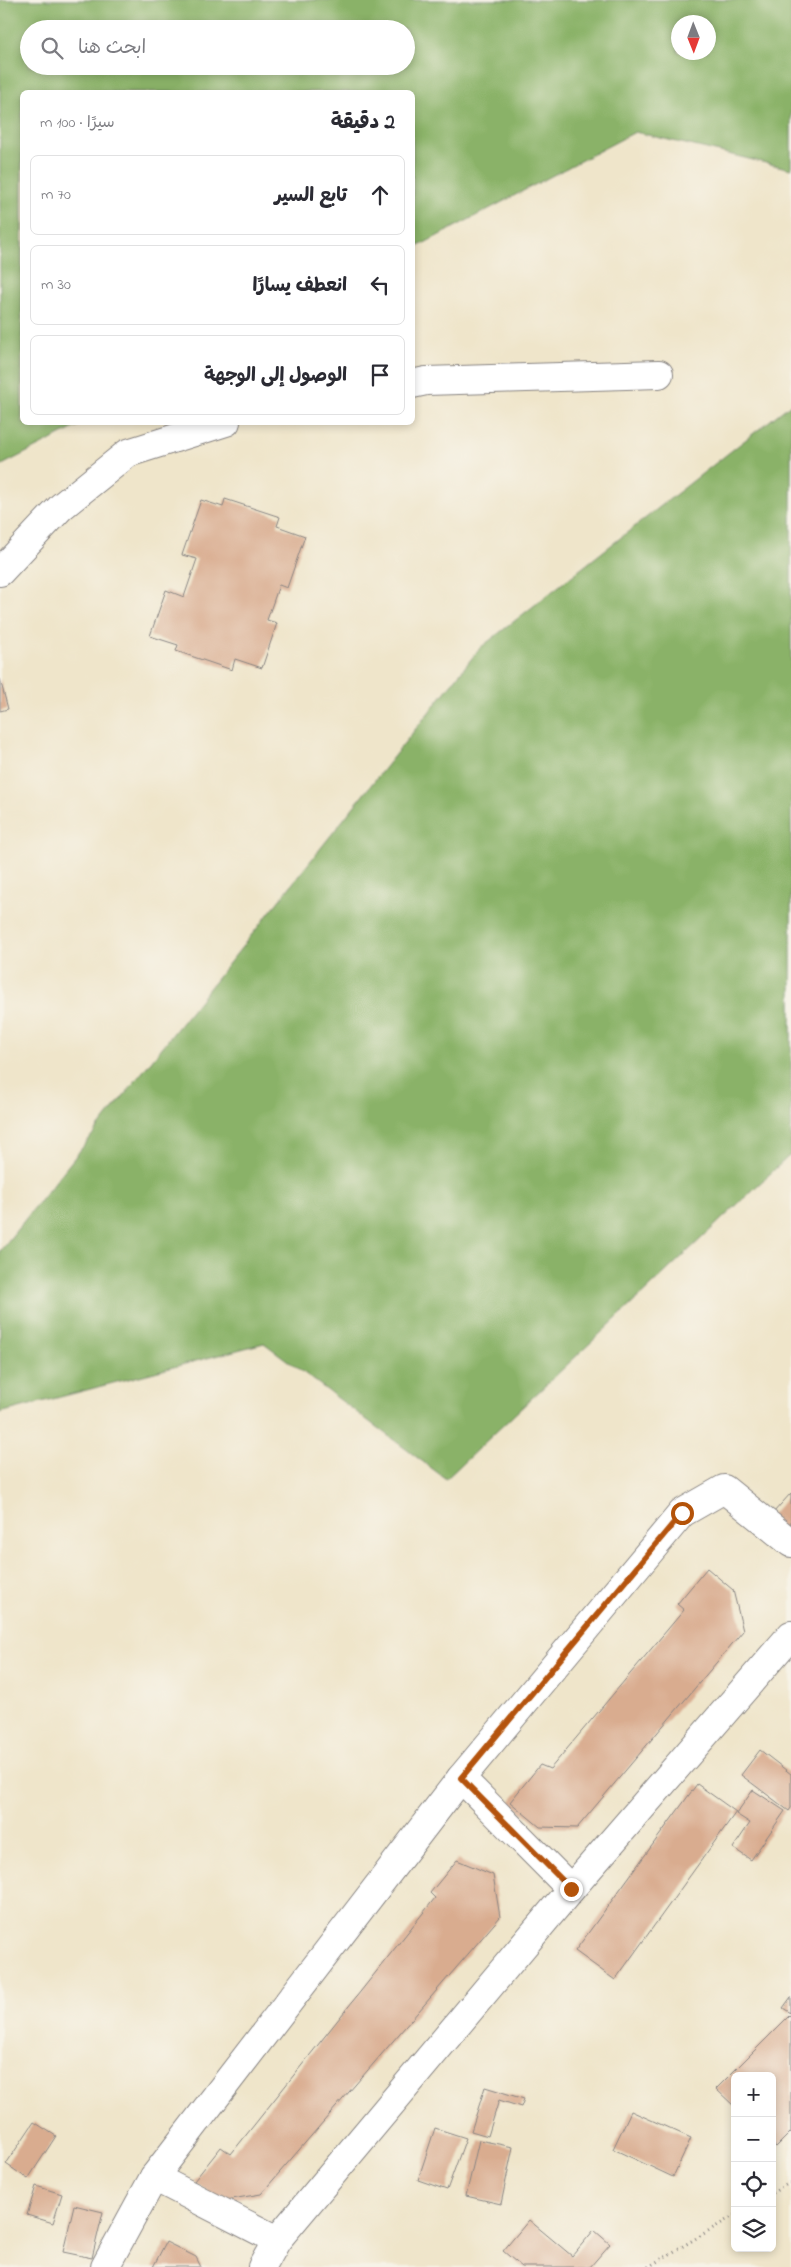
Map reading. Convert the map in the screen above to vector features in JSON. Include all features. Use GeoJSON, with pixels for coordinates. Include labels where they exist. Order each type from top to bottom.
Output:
{"type":"FeatureCollection","features":[{"type":"Feature","properties":{"kind":"street"},"geometry":{"type":"LineString","coordinates":[[415,383],[426,381],[659,374]]}},
{"type":"Feature","properties":{"kind":"street"},"geometry":{"type":"LineString","coordinates":[[0,572],[61,507],[128,454],[217,425]]}},
{"type":"Feature","properties":{"kind":"street"},"geometry":{"type":"LineString","coordinates":[[105,2267],[154,2176],[461,1778],[682,1513],[724,1489],[791,1543]]}},
{"type":"Feature","properties":{"kind":"street"},"geometry":{"type":"LineString","coordinates":[[262,2267],[277,2240],[571,1889],[791,1635]]}},
{"type":"Feature","properties":{"kind":"street"},"geometry":{"type":"LineString","coordinates":[[461,1778],[571,1889]]}},
{"type":"Feature","properties":{"kind":"street"},"geometry":{"type":"LineString","coordinates":[[154,2176],[277,2240]]}},
{"type":"Feature","properties":{"kind":"path"},"geometry":{"type":"LineString","coordinates":[[776,2191],[791,2182]]}},
{"type":"Feature","properties":{"kind":"path"},"geometry":{"type":"LineString","coordinates":[[648,2267],[731,2217]]}},
{"type":"Feature","properties":{"kind":"green space"},"geometry":{"type":"Polygon","coordinates":[[[0,0],[791,0],[791,169],[635,132],[415,248],[415,90],[20,90],[20,425],[80,425],[0,466],[0,0]]]}},
{"type":"Feature","properties":{"kind":"green space"},"geometry":{"type":"Polygon","coordinates":[[[791,404],[791,1154],[446,1479],[264,1343],[0,1413],[0,1251],[480,648],[791,404]]]}},
{"type":"Feature","properties":{"kind":"building"},"geometry":{"type":"Polygon","coordinates":[[[225,499],[280,517],[277,526],[305,536],[287,588],[279,585],[267,620],[277,623],[262,668],[235,659],[232,670],[176,651],[178,645],[150,636],[166,590],[184,597],[197,559],[182,555],[201,500],[223,507],[225,499]]]}},
{"type":"Feature","properties":{"kind":"building"},"geometry":{"type":"Polygon","coordinates":[[[0,679],[8,709],[0,711],[0,679]]]}},
{"type":"Feature","properties":{"kind":"building"},"geometry":{"type":"Polygon","coordinates":[[[791,1493],[791,1547],[764,1523],[791,1493]]]}},
{"type":"Feature","properties":{"kind":"building"},"geometry":{"type":"Polygon","coordinates":[[[707,1568],[733,1590],[743,1631],[577,1828],[540,1827],[510,1802],[540,1765],[550,1769],[684,1610],[677,1604],[707,1568]]]}},
{"type":"Feature","properties":{"kind":"building"},"geometry":{"type":"Polygon","coordinates":[[[760,1750],[791,1774],[791,1808],[789,1811],[741,1775],[760,1750]]]}},
{"type":"Feature","properties":{"kind":"building"},"geometry":{"type":"Polygon","coordinates":[[[697,1784],[736,1812],[615,1980],[575,1951],[697,1784]]]}},
{"type":"Feature","properties":{"kind":"building"},"geometry":{"type":"Polygon","coordinates":[[[753,1790],[785,1811],[751,1860],[733,1848],[750,1823],[736,1814],[753,1790]]]}},
{"type":"Feature","properties":{"kind":"building"},"geometry":{"type":"Polygon","coordinates":[[[457,1860],[493,1875],[500,1917],[261,2194],[220,2201],[194,2181],[221,2147],[231,2154],[435,1898],[430,1893],[457,1860]]]}},
{"type":"Feature","properties":{"kind":"building"},"geometry":{"type":"Polygon","coordinates":[[[791,1997],[791,2013],[783,2008],[791,1997]]]}},
{"type":"Feature","properties":{"kind":"building"},"geometry":{"type":"Polygon","coordinates":[[[791,2014],[791,2132],[776,2147],[776,2072],[733,2072],[791,2014]]]}},
{"type":"Feature","properties":{"kind":"building"},"geometry":{"type":"Polygon","coordinates":[[[731,2074],[731,2103],[716,2089],[731,2074]]]}},
{"type":"Feature","properties":{"kind":"building"},"geometry":{"type":"Polygon","coordinates":[[[485,2087],[524,2099],[521,2107],[499,2100],[488,2136],[471,2131],[485,2087]]]}},
{"type":"Feature","properties":{"kind":"building"},"geometry":{"type":"Polygon","coordinates":[[[631,2111],[691,2138],[673,2177],[613,2149],[631,2111]]]}},
{"type":"Feature","properties":{"kind":"building"},"geometry":{"type":"Polygon","coordinates":[[[34,2122],[56,2136],[28,2179],[6,2164],[34,2122]]]}},
{"type":"Feature","properties":{"kind":"building"},"geometry":{"type":"Polygon","coordinates":[[[435,2128],[466,2138],[447,2190],[418,2180],[435,2128]]]}},
{"type":"Feature","properties":{"kind":"building"},"geometry":{"type":"Polygon","coordinates":[[[479,2140],[513,2147],[501,2204],[466,2196],[479,2140]]]}},
{"type":"Feature","properties":{"kind":"building"},"geometry":{"type":"Polygon","coordinates":[[[36,2186],[62,2194],[53,2223],[27,2215],[36,2186]]]}},
{"type":"Feature","properties":{"kind":"building"},"geometry":{"type":"Polygon","coordinates":[[[74,2205],[103,2212],[92,2258],[63,2252],[74,2205]]]}},
{"type":"Feature","properties":{"kind":"building"},"geometry":{"type":"Polygon","coordinates":[[[529,2220],[572,2256],[594,2230],[610,2244],[590,2267],[522,2267],[503,2251],[529,2220]]]}},
{"type":"Feature","properties":{"kind":"building"},"geometry":{"type":"Polygon","coordinates":[[[166,2242],[196,2257],[201,2267],[153,2267],[166,2242]]]}},
{"type":"Feature","properties":{"kind":"route"},"geometry":{"type":"LineString","coordinates":[[571,1889],[461,1778],[682,1513]]}}]}
